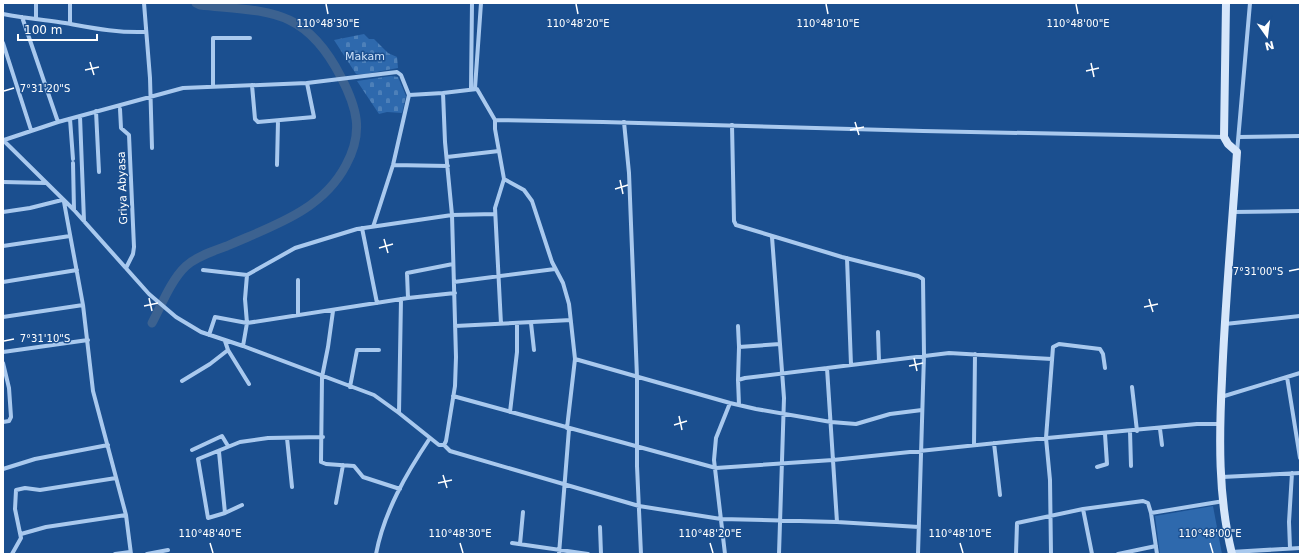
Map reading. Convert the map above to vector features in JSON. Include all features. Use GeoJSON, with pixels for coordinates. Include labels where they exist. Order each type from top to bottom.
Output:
{"type":"FeatureCollection","features":[{"type":"Feature","properties":{"kind":"street"},"geometry":{"type":"LineString","coordinates":[[36,3],[36,19]]}},
{"type":"Feature","properties":{"kind":"street"},"geometry":{"type":"LineString","coordinates":[[70,3],[70,24]]}},
{"type":"Feature","properties":{"kind":"street"},"geometry":{"type":"LineString","coordinates":[[144,3],[151,96],[152,148]]}},
{"type":"Feature","properties":{"kind":"street"},"geometry":{"type":"LineString","coordinates":[[472,3],[473,88]]}},
{"type":"Feature","properties":{"kind":"street"},"geometry":{"type":"LineString","coordinates":[[473,88],[481,3]]}},
{"type":"Feature","properties":{"kind":"street"},"geometry":{"type":"LineString","coordinates":[[1226,3],[1224,136],[1228,144],[1237,152]]}},
{"type":"Feature","properties":{"kind":"street"},"geometry":{"type":"LineString","coordinates":[[1250,3],[1225,295],[1225,324],[1219,424],[1227,534],[1232,553],[1300,548]]}},
{"type":"Feature","properties":{"kind":"street"},"geometry":{"type":"LineString","coordinates":[[3,14],[112,32],[146,32]]}},
{"type":"Feature","properties":{"kind":"street"},"geometry":{"type":"LineString","coordinates":[[22,17],[58,122]]}},
{"type":"Feature","properties":{"kind":"street"},"geometry":{"type":"LineString","coordinates":[[213,87],[213,38],[250,38]]}},
{"type":"Feature","properties":{"kind":"street"},"geometry":{"type":"LineString","coordinates":[[3,43],[31,130]]}},
{"type":"Feature","properties":{"kind":"street"},"geometry":{"type":"LineString","coordinates":[[373,227],[393,165],[409,95],[401,74],[398,72],[336,81],[184,88],[96,111],[31,130],[3,140],[63,201],[74,210],[156,301],[165,309],[187,324],[209,335],[243,346],[322,377],[374,395],[399,412],[439,445],[444,445],[450,451],[639,506],[721,519],[780,522],[836,522],[919,527]]}},
{"type":"Feature","properties":{"kind":"street"},"geometry":{"type":"LineString","coordinates":[[252,84],[256,120],[278,121],[314,117],[307,83]]}},
{"type":"Feature","properties":{"kind":"street"},"geometry":{"type":"LineString","coordinates":[[409,95],[443,93],[473,88],[478,91],[495,120],[504,179],[495,203],[500,277],[501,324]]}},
{"type":"Feature","properties":{"kind":"street"},"geometry":{"type":"LineString","coordinates":[[443,93],[452,215],[456,376],[454,396],[444,445]]}},
{"type":"Feature","properties":{"kind":"street","name":"Griya Abyasa"},"geometry":{"type":"LineString","coordinates":[[120,109],[122,129],[129,135],[134,248],[133,254],[126,268]]}},
{"type":"Feature","properties":{"kind":"street"},"geometry":{"type":"LineString","coordinates":[[96,111],[99,172]]}},
{"type":"Feature","properties":{"kind":"street"},"geometry":{"type":"LineString","coordinates":[[80,116],[84,221]]}},
{"type":"Feature","properties":{"kind":"street"},"geometry":{"type":"LineString","coordinates":[[70,119],[74,210]]}},
{"type":"Feature","properties":{"kind":"street"},"geometry":{"type":"LineString","coordinates":[[495,120],[624,122],[923,131],[1224,136]]}},
{"type":"Feature","properties":{"kind":"street"},"geometry":{"type":"LineString","coordinates":[[277,165],[278,121]]}},
{"type":"Feature","properties":{"kind":"street"},"geometry":{"type":"LineString","coordinates":[[624,122],[629,173],[637,377],[637,447],[641,554]]}},
{"type":"Feature","properties":{"kind":"street"},"geometry":{"type":"LineString","coordinates":[[732,126],[734,222],[738,226],[922,278],[924,355],[918,554]]}},
{"type":"Feature","properties":{"kind":"street"},"geometry":{"type":"LineString","coordinates":[[1239,137],[1300,136]]}},
{"type":"Feature","properties":{"kind":"street"},"geometry":{"type":"LineString","coordinates":[[447,157],[499,151]]}},
{"type":"Feature","properties":{"kind":"street"},"geometry":{"type":"LineString","coordinates":[[393,165],[448,166]]}},
{"type":"Feature","properties":{"kind":"street"},"geometry":{"type":"LineString","coordinates":[[504,179],[524,190],[532,201],[555,269],[565,291],[571,320],[575,359],[568,428],[560,552]]}},
{"type":"Feature","properties":{"kind":"street"},"geometry":{"type":"LineString","coordinates":[[3,182],[46,184]]}},
{"type":"Feature","properties":{"kind":"street"},"geometry":{"type":"LineString","coordinates":[[3,212],[63,201]]}},
{"type":"Feature","properties":{"kind":"street"},"geometry":{"type":"LineString","coordinates":[[63,201],[83,305],[93,391],[126,515],[130,553],[115,554]]}},
{"type":"Feature","properties":{"kind":"street"},"geometry":{"type":"LineString","coordinates":[[1233,212],[1300,211]]}},
{"type":"Feature","properties":{"kind":"street"},"geometry":{"type":"LineString","coordinates":[[203,270],[247,275],[280,258],[295,248],[362,228],[452,215],[495,214]]}},
{"type":"Feature","properties":{"kind":"street"},"geometry":{"type":"LineString","coordinates":[[362,228],[377,303]]}},
{"type":"Feature","properties":{"kind":"street"},"geometry":{"type":"LineString","coordinates":[[3,246],[70,236]]}},
{"type":"Feature","properties":{"kind":"street"},"geometry":{"type":"LineString","coordinates":[[772,236],[784,398],[782,414],[779,554]]}},
{"type":"Feature","properties":{"kind":"street"},"geometry":{"type":"LineString","coordinates":[[847,258],[851,365]]}},
{"type":"Feature","properties":{"kind":"street"},"geometry":{"type":"LineString","coordinates":[[408,298],[407,273],[453,264]]}},
{"type":"Feature","properties":{"kind":"street"},"geometry":{"type":"LineString","coordinates":[[454,282],[555,269]]}},
{"type":"Feature","properties":{"kind":"street"},"geometry":{"type":"LineString","coordinates":[[3,282],[77,270]]}},
{"type":"Feature","properties":{"kind":"street"},"geometry":{"type":"LineString","coordinates":[[243,346],[247,323],[245,299],[247,275]]}},
{"type":"Feature","properties":{"kind":"street"},"geometry":{"type":"LineString","coordinates":[[298,280],[298,315]]}},
{"type":"Feature","properties":{"kind":"street"},"geometry":{"type":"LineString","coordinates":[[209,335],[215,317],[247,323],[333,311],[401,299],[454,293]]}},
{"type":"Feature","properties":{"kind":"street"},"geometry":{"type":"LineString","coordinates":[[399,412],[401,299]]}},
{"type":"Feature","properties":{"kind":"street"},"geometry":{"type":"LineString","coordinates":[[3,317],[83,305]]}},
{"type":"Feature","properties":{"kind":"street"},"geometry":{"type":"LineString","coordinates":[[333,311],[322,377],[322,463],[354,466],[363,477],[400,489]]}},
{"type":"Feature","properties":{"kind":"street"},"geometry":{"type":"LineString","coordinates":[[1225,324],[1300,316]]}},
{"type":"Feature","properties":{"kind":"street"},"geometry":{"type":"LineString","coordinates":[[455,326],[517,324],[571,320]]}},
{"type":"Feature","properties":{"kind":"street"},"geometry":{"type":"LineString","coordinates":[[531,323],[534,350]]}},
{"type":"Feature","properties":{"kind":"street"},"geometry":{"type":"LineString","coordinates":[[510,412],[517,352],[517,324]]}},
{"type":"Feature","properties":{"kind":"street"},"geometry":{"type":"LineString","coordinates":[[738,326],[739,405]]}},
{"type":"Feature","properties":{"kind":"street"},"geometry":{"type":"LineString","coordinates":[[878,332],[879,361]]}},
{"type":"Feature","properties":{"kind":"street"},"geometry":{"type":"LineString","coordinates":[[3,352],[88,340]]}},
{"type":"Feature","properties":{"kind":"street"},"geometry":{"type":"LineString","coordinates":[[225,341],[228,350],[249,384]]}},
{"type":"Feature","properties":{"kind":"street"},"geometry":{"type":"LineString","coordinates":[[739,347],[780,344]]}},
{"type":"Feature","properties":{"kind":"street"},"geometry":{"type":"LineString","coordinates":[[1051,554],[1051,516],[1046,438],[1053,347],[1055,344],[1097,348],[1103,354],[1105,368]]}},
{"type":"Feature","properties":{"kind":"street"},"geometry":{"type":"LineString","coordinates":[[182,381],[228,350]]}},
{"type":"Feature","properties":{"kind":"street"},"geometry":{"type":"LineString","coordinates":[[350,386],[357,350],[379,350]]}},
{"type":"Feature","properties":{"kind":"street"},"geometry":{"type":"LineString","coordinates":[[738,380],[924,355],[956,353],[1052,359]]}},
{"type":"Feature","properties":{"kind":"street"},"geometry":{"type":"LineString","coordinates":[[974,445],[975,354]]}},
{"type":"Feature","properties":{"kind":"street"},"geometry":{"type":"LineString","coordinates":[[575,359],[730,403],[831,422],[856,424],[890,414],[922,410]]}},
{"type":"Feature","properties":{"kind":"street"},"geometry":{"type":"LineString","coordinates":[[3,363],[8,388],[11,419],[3,422]]}},
{"type":"Feature","properties":{"kind":"street"},"geometry":{"type":"LineString","coordinates":[[827,368],[836,522]]}},
{"type":"Feature","properties":{"kind":"street"},"geometry":{"type":"LineString","coordinates":[[1221,397],[1300,373]]}},
{"type":"Feature","properties":{"kind":"street"},"geometry":{"type":"LineString","coordinates":[[1287,377],[1300,458]]}},
{"type":"Feature","properties":{"kind":"street"},"geometry":{"type":"LineString","coordinates":[[1132,387],[1137,431]]}},
{"type":"Feature","properties":{"kind":"street"},"geometry":{"type":"LineString","coordinates":[[3,389],[8,388]]}},
{"type":"Feature","properties":{"kind":"street"},"geometry":{"type":"LineString","coordinates":[[454,396],[716,468],[833,460],[1046,438],[1160,429],[1197,424],[1219,424]]}},
{"type":"Feature","properties":{"kind":"street"},"geometry":{"type":"LineString","coordinates":[[725,554],[714,460],[716,438],[730,403]]}},
{"type":"Feature","properties":{"kind":"street"},"geometry":{"type":"LineString","coordinates":[[1160,429],[1162,445]]}},
{"type":"Feature","properties":{"kind":"street"},"geometry":{"type":"LineString","coordinates":[[1130,431],[1131,466]]}},
{"type":"Feature","properties":{"kind":"street"},"geometry":{"type":"LineString","coordinates":[[1096,467],[1108,464],[1105,434]]}},
{"type":"Feature","properties":{"kind":"street"},"geometry":{"type":"LineString","coordinates":[[192,450],[222,436],[228,446]]}},
{"type":"Feature","properties":{"kind":"street"},"geometry":{"type":"LineString","coordinates":[[242,505],[225,513],[208,518],[206,517],[198,460],[219,452],[228,446],[255,440],[323,437]]}},
{"type":"Feature","properties":{"kind":"street"},"geometry":{"type":"LineString","coordinates":[[287,438],[292,487]]}},
{"type":"Feature","properties":{"kind":"street"},"geometry":{"type":"LineString","coordinates":[[376,554],[381,530],[408,471],[430,438]]}},
{"type":"Feature","properties":{"kind":"street"},"geometry":{"type":"LineString","coordinates":[[994,443],[1000,495]]}},
{"type":"Feature","properties":{"kind":"street"},"geometry":{"type":"LineString","coordinates":[[3,469],[35,459],[108,445]]}},
{"type":"Feature","properties":{"kind":"street"},"geometry":{"type":"LineString","coordinates":[[219,452],[225,513]]}},
{"type":"Feature","properties":{"kind":"street"},"geometry":{"type":"LineString","coordinates":[[336,503],[343,466]]}},
{"type":"Feature","properties":{"kind":"street"},"geometry":{"type":"LineString","coordinates":[[1290,548],[1289,522],[1292,473]]}},
{"type":"Feature","properties":{"kind":"street"},"geometry":{"type":"LineString","coordinates":[[1222,477],[1300,473]]}},
{"type":"Feature","properties":{"kind":"street"},"geometry":{"type":"LineString","coordinates":[[12,554],[20,541],[21,534],[15,509],[16,490],[25,488],[40,490],[116,478]]}},
{"type":"Feature","properties":{"kind":"street"},"geometry":{"type":"LineString","coordinates":[[1016,554],[1016,524],[1083,509],[1146,501],[1151,512],[1157,554]]}},
{"type":"Feature","properties":{"kind":"street"},"geometry":{"type":"LineString","coordinates":[[1151,512],[1224,501]]}},
{"type":"Feature","properties":{"kind":"street"},"geometry":{"type":"LineString","coordinates":[[1083,509],[1092,554]]}},
{"type":"Feature","properties":{"kind":"street"},"geometry":{"type":"LineString","coordinates":[[520,544],[523,512]]}},
{"type":"Feature","properties":{"kind":"street"},"geometry":{"type":"LineString","coordinates":[[21,534],[46,527],[126,515]]}},
{"type":"Feature","properties":{"kind":"street"},"geometry":{"type":"LineString","coordinates":[[600,527],[600,554]]}},
{"type":"Feature","properties":{"kind":"street"},"geometry":{"type":"LineString","coordinates":[[512,543],[560,552],[588,554]]}},
{"type":"Feature","properties":{"kind":"street"},"geometry":{"type":"LineString","coordinates":[[1118,554],[1156,546]]}},
{"type":"Feature","properties":{"kind":"street"},"geometry":{"type":"LineString","coordinates":[[147,554],[168,550]]}},
{"type":"Feature","properties":{"kind":"green space","name":"Makam"},"geometry":{"type":"Polygon","coordinates":[[[364,34],[369,39],[374,39],[388,53],[397,57],[398,68],[365,74],[356,74],[334,40],[364,34]]]}},
{"type":"Feature","properties":{"kind":"green space","name":"Makam"},"geometry":{"type":"Polygon","coordinates":[[[391,76],[398,77],[406,96],[402,113],[387,112],[379,114],[357,81],[391,76]]]}},
{"type":"Feature","properties":{"kind":"green space"},"geometry":{"type":"Polygon","coordinates":[[[1213,506],[1222,554],[1160,554],[1155,516],[1213,506]]]}},
{"type":"Feature","properties":{"kind":"waterway"},"geometry":{"type":"LineString","coordinates":[[152,323],[171,285],[186,266],[195,259],[278,224],[310,206],[324,194],[336,181],[346,165],[352,153],[357,131],[351,99],[341,77],[327,54],[313,37],[299,25],[283,17],[265,12],[200,5],[196,3]]}}]}
